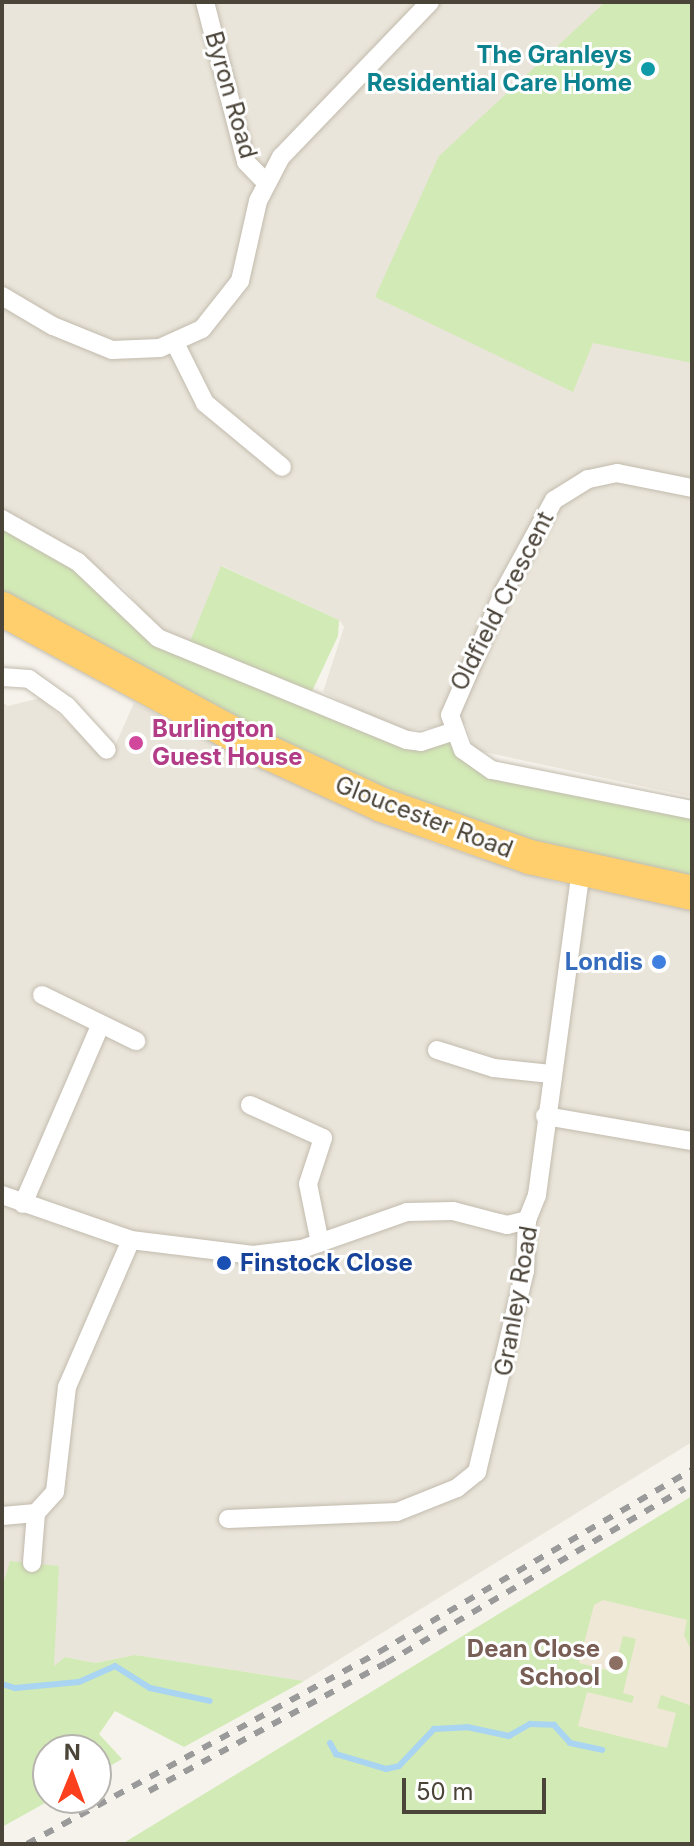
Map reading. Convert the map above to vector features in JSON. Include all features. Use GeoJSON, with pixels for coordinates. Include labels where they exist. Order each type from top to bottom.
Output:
{"type":"FeatureCollection","features":[{"type":"Feature","properties":{"kind":"highway","name":"Gloucester Road"},"geometry":{"type":"LineString","coordinates":[[2,609],[330,782],[449,830],[581,870],[692,893]]}},
{"type":"Feature","properties":{"kind":"street","name":"Byron Road"},"geometry":{"type":"LineString","coordinates":[[205,2],[246,162],[266,183]]}},
{"type":"Feature","properties":{"kind":"street"},"geometry":{"type":"LineString","coordinates":[[2,296],[97,346],[128,351],[175,343],[202,329],[233,295],[266,183],[288,149],[430,2]]}},
{"type":"Feature","properties":{"kind":"street"},"geometry":{"type":"LineString","coordinates":[[175,343],[205,403],[282,467]]}},
{"type":"Feature","properties":{"kind":"street","name":"Oldfield Crescent"},"geometry":{"type":"LineString","coordinates":[[452,732],[453,697],[554,500],[588,479],[617,473],[692,488]]}},
{"type":"Feature","properties":{"kind":"street"},"geometry":{"type":"LineString","coordinates":[[2,519],[78,562],[158,638],[407,740],[421,742],[452,732],[470,758],[492,770],[692,810]]}},
{"type":"Feature","properties":{"kind":"street"},"geometry":{"type":"LineString","coordinates":[[2,677],[29,679],[67,706],[107,750]]}},
{"type":"Feature","properties":{"kind":"street","name":"Granley Road"},"geometry":{"type":"LineString","coordinates":[[228,1519],[397,1512],[472,1478],[490,1434],[525,1271],[527,1220],[537,1195],[545,1116],[581,870]]}},
{"type":"Feature","properties":{"kind":"street"},"geometry":{"type":"LineString","coordinates":[[42,995],[136,1041]]}},
{"type":"Feature","properties":{"kind":"street"},"geometry":{"type":"LineString","coordinates":[[23,1204],[100,1026]]}},
{"type":"Feature","properties":{"kind":"street"},"geometry":{"type":"LineString","coordinates":[[437,1050],[494,1068],[551,1074]]}},
{"type":"Feature","properties":{"kind":"street"},"geometry":{"type":"LineString","coordinates":[[250,1105],[323,1138],[308,1184],[320,1243]]}},
{"type":"Feature","properties":{"kind":"street"},"geometry":{"type":"LineString","coordinates":[[545,1116],[692,1141]]}},
{"type":"Feature","properties":{"kind":"street"},"geometry":{"type":"LineString","coordinates":[[2,1195],[131,1240],[253,1255],[320,1243],[421,1210],[453,1211],[507,1225],[527,1220]]}},
{"type":"Feature","properties":{"kind":"street"},"geometry":{"type":"LineString","coordinates":[[32,1563],[36,1513],[55,1492],[67,1387],[131,1240]]}},
{"type":"Feature","properties":{"kind":"street"},"geometry":{"type":"LineString","coordinates":[[2,1516],[36,1513]]}},
{"type":"Feature","properties":{"kind":"shaded area"},"geometry":{"type":"Polygon","coordinates":[[[2,2],[692,2],[692,797],[475,750],[466,724],[400,731],[323,692],[344,627],[339,620],[222,566],[188,646],[161,633],[123,587],[2,512],[2,2]]]}},
{"type":"Feature","properties":{"kind":"shaded area"},"geometry":{"type":"Polygon","coordinates":[[[40,698],[109,759],[134,703],[329,799],[433,843],[558,883],[692,909],[692,1442],[304,1681],[135,1655],[95,1663],[65,1657],[54,1667],[2,1652],[2,702],[8,706],[40,698]]]}},
{"type":"Feature","properties":{"kind":"shaded area","name":"Dean Close School"},"geometry":{"type":"Polygon","coordinates":[[[692,1533],[692,1773],[558,1759],[544,1614],[692,1533]]]}},
{"type":"Feature","properties":{"kind":"green space"},"geometry":{"type":"Polygon","coordinates":[[[605,2],[692,2],[692,363],[593,343],[573,392],[375,297],[439,156],[605,2]]]}},
{"type":"Feature","properties":{"kind":"green space"},"geometry":{"type":"Polygon","coordinates":[[[2,519],[37,536],[158,638],[188,646],[221,566],[339,620],[338,636],[308,700],[407,740],[452,732],[470,758],[692,810],[692,893],[530,857],[2,609],[2,519]]]}},
{"type":"Feature","properties":{"kind":"green space"},"geometry":{"type":"Polygon","coordinates":[[[692,1496],[692,1652],[684,1635],[687,1620],[603,1600],[594,1605],[579,1663],[614,1672],[623,1636],[636,1639],[623,1693],[634,1696],[632,1703],[587,1692],[578,1726],[667,1748],[676,1713],[657,1708],[661,1695],[692,1706],[692,1844],[122,1844],[692,1496]]]}},
{"type":"Feature","properties":{"kind":"green space"},"geometry":{"type":"Polygon","coordinates":[[[10,1561],[59,1566],[54,1666],[65,1657],[95,1663],[135,1655],[304,1681],[184,1747],[115,1711],[99,1734],[32,1734],[32,1810],[2,1827],[2,1588],[10,1561]]]}},
{"type":"Feature","properties":{"kind":"green space"},"geometry":{"type":"Polygon","coordinates":[[[112,1748],[122,1759],[112,1765],[112,1748]]]}},
{"type":"Feature","properties":{"kind":"waterway"},"geometry":{"type":"LineString","coordinates":[[2,1684],[15,1688],[79,1682],[115,1666],[150,1688],[210,1701]]}},
{"type":"Feature","properties":{"kind":"waterway"},"geometry":{"type":"LineString","coordinates":[[330,1743],[336,1754],[386,1769],[399,1766],[434,1729],[467,1727],[509,1736],[530,1724],[554,1725],[570,1743],[602,1750]]}},
{"type":"Feature","properties":{"kind":"railway"},"geometry":{"type":"LineString","coordinates":[[27,1844],[379,1652],[692,1470]]}},
{"type":"Feature","properties":{"kind":"railway"},"geometry":{"type":"LineString","coordinates":[[149,1791],[386,1663],[685,1488]]}},
{"type":"Feature","properties":{"kind":"place","name":"The Granleys Residential Care Home"},"geometry":{"type":"Point","coordinates":[648,69]}},
{"type":"Feature","properties":{"kind":"place","name":"Burlington Guest House"},"geometry":{"type":"Point","coordinates":[136,743]}},
{"type":"Feature","properties":{"kind":"place","name":"Londis"},"geometry":{"type":"Point","coordinates":[659,962]}},
{"type":"Feature","properties":{"kind":"place","name":"Finstock Close"},"geometry":{"type":"Point","coordinates":[224,1263]}},
{"type":"Feature","properties":{"kind":"place","name":"Dean Close School"},"geometry":{"type":"Point","coordinates":[616,1663]}}]}
